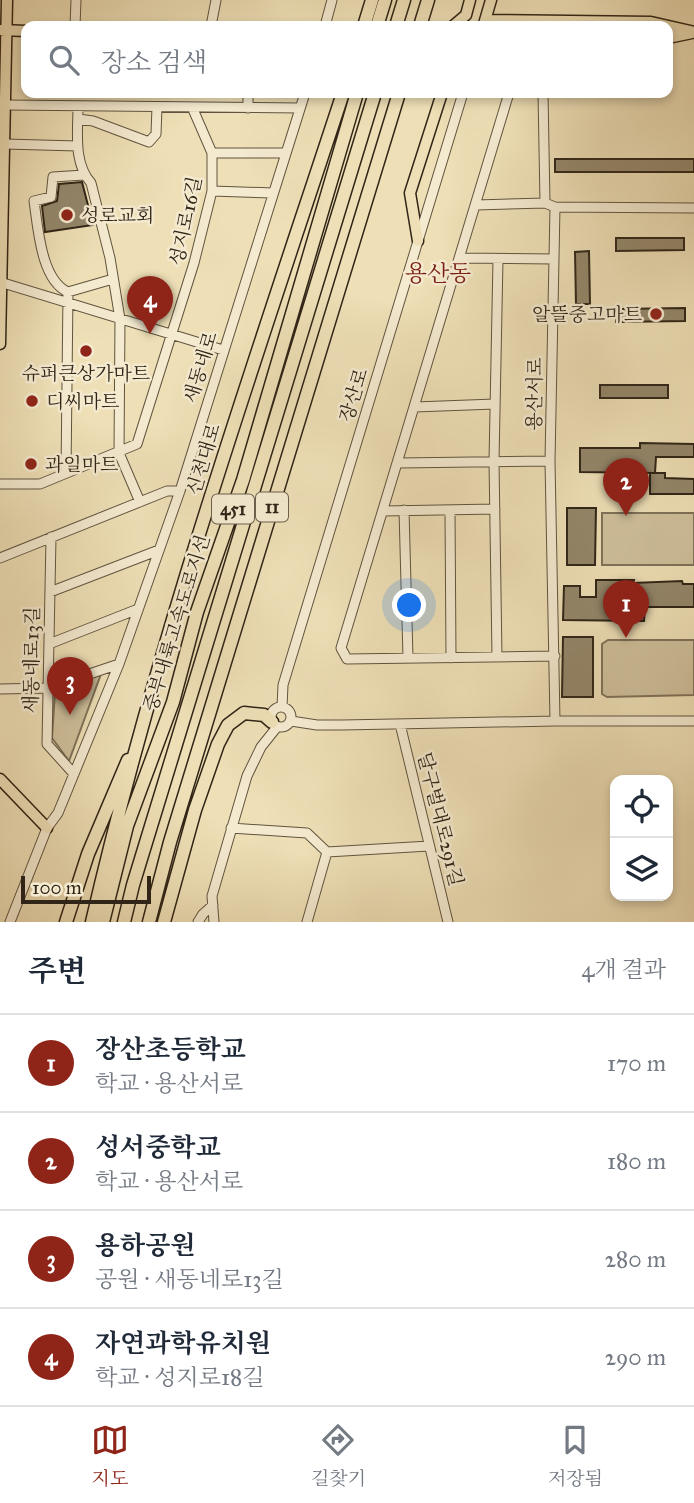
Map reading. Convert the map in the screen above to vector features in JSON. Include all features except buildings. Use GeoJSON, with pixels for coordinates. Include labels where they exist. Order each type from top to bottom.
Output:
{"type":"FeatureCollection","features":[{"type":"Feature","properties":{"kind":"highway"},"geometry":{"type":"LineString","coordinates":[[366,21],[372,0]]}},
{"type":"Feature","properties":{"kind":"highway"},"geometry":{"type":"LineString","coordinates":[[379,21],[385,0]]}},
{"type":"Feature","properties":{"kind":"highway"},"geometry":{"type":"LineString","coordinates":[[398,21],[404,0]]}},
{"type":"Feature","properties":{"kind":"highway"},"geometry":{"type":"LineString","coordinates":[[421,21],[428,0]]}},
{"type":"Feature","properties":{"kind":"highway","name":"신천대로"},"geometry":{"type":"LineString","coordinates":[[92,922],[138,741],[222,461],[341,98]]}},
{"type":"Feature","properties":{"kind":"highway","name":"중부내륙고속도로지선"},"geometry":{"type":"LineString","coordinates":[[103,922],[127,826],[173,702],[197,612],[243,480],[356,98]]}},
{"type":"Feature","properties":{"kind":"highway","name":"중부내륙고속도로지선"},"geometry":{"type":"LineString","coordinates":[[124,922],[373,98]]}},
{"type":"Feature","properties":{"kind":"highway","name":"11"},"geometry":{"type":"LineString","coordinates":[[149,922],[170,842],[397,98]]}},
{"type":"Feature","properties":{"kind":"highway"},"geometry":{"type":"LineString","coordinates":[[164,922],[195,810],[218,744],[228,725],[244,713],[264,715],[274,724]]}},
{"type":"Feature","properties":{"kind":"highway"},"geometry":{"type":"LineString","coordinates":[[66,922],[88,854],[138,741]]}},
{"type":"Feature","properties":{"kind":"main road"},"geometry":{"type":"LineString","coordinates":[[0,344],[6,105],[3,31],[7,0]]}},
{"type":"Feature","properties":{"kind":"main road"},"geometry":{"type":"LineString","coordinates":[[459,21],[466,15],[470,0]]}},
{"type":"Feature","properties":{"kind":"main road"},"geometry":{"type":"LineString","coordinates":[[485,21],[491,0]]}},
{"type":"Feature","properties":{"kind":"main road"},"geometry":{"type":"LineString","coordinates":[[673,27],[694,32]]}},
{"type":"Feature","properties":{"kind":"main road"},"geometry":{"type":"LineString","coordinates":[[3,31],[21,31]]}},
{"type":"Feature","properties":{"kind":"main road"},"geometry":{"type":"LineString","coordinates":[[673,32],[694,32]]}},
{"type":"Feature","properties":{"kind":"main road"},"geometry":{"type":"LineString","coordinates":[[673,37],[694,32]]}},
{"type":"Feature","properties":{"kind":"main road"},"geometry":{"type":"LineString","coordinates":[[418,241],[410,193],[440,98]]}},
{"type":"Feature","properties":{"kind":"main road"},"geometry":{"type":"LineString","coordinates":[[0,779],[47,828]]}},
{"type":"Feature","properties":{"kind":"street"},"geometry":{"type":"LineString","coordinates":[[75,21],[76,0]]}},
{"type":"Feature","properties":{"kind":"street"},"geometry":{"type":"LineString","coordinates":[[212,21],[216,0]]}},
{"type":"Feature","properties":{"kind":"street"},"geometry":{"type":"LineString","coordinates":[[326,21],[332,0]]}},
{"type":"Feature","properties":{"kind":"street"},"geometry":{"type":"LineString","coordinates":[[248,98],[248,108]]}},
{"type":"Feature","properties":{"kind":"street","name":"새동네로"},"geometry":{"type":"LineString","coordinates":[[10,922],[47,828],[58,813],[119,664],[180,491],[303,98]]}},
{"type":"Feature","properties":{"kind":"street","name":"장산로"},"geometry":{"type":"LineString","coordinates":[[282,707],[284,685],[461,98]]}},
{"type":"Feature","properties":{"kind":"street"},"geometry":{"type":"LineString","coordinates":[[508,98],[341,648],[347,659],[555,656]]}},
{"type":"Feature","properties":{"kind":"street"},"geometry":{"type":"LineString","coordinates":[[543,98],[545,203]]}},
{"type":"Feature","properties":{"kind":"street"},"geometry":{"type":"LineString","coordinates":[[6,105],[300,108]]}},
{"type":"Feature","properties":{"kind":"street"},"geometry":{"type":"LineString","coordinates":[[78,106],[78,146],[84,175],[91,183],[120,318],[119,453],[140,502]]}},
{"type":"Feature","properties":{"kind":"street"},"geometry":{"type":"LineString","coordinates":[[78,119],[93,121],[149,142],[156,134],[158,107]]}},
{"type":"Feature","properties":{"kind":"street","name":"성지로16길"},"geometry":{"type":"LineString","coordinates":[[0,484],[40,484],[137,444],[173,335],[212,191],[212,153],[192,107]]}},
{"type":"Feature","properties":{"kind":"street"},"geometry":{"type":"LineString","coordinates":[[5,144],[78,146]]}},
{"type":"Feature","properties":{"kind":"street"},"geometry":{"type":"LineString","coordinates":[[212,153],[285,153]]}},
{"type":"Feature","properties":{"kind":"street"},"geometry":{"type":"LineString","coordinates":[[65,472],[67,297],[44,260],[34,201],[51,197],[53,177],[84,175]]}},
{"type":"Feature","properties":{"kind":"street"},"geometry":{"type":"LineString","coordinates":[[212,191],[273,193]]}},
{"type":"Feature","properties":{"kind":"street"},"geometry":{"type":"LineString","coordinates":[[476,205],[545,203],[555,207],[694,208]]}},
{"type":"Feature","properties":{"kind":"street","name":"용산서로"},"geometry":{"type":"LineString","coordinates":[[555,207],[550,461],[555,721]]}},
{"type":"Feature","properties":{"kind":"street"},"geometry":{"type":"LineString","coordinates":[[460,258],[554,259]]}},
{"type":"Feature","properties":{"kind":"street"},"geometry":{"type":"LineString","coordinates":[[497,657],[494,461],[498,259]]}},
{"type":"Feature","properties":{"kind":"street"},"geometry":{"type":"LineString","coordinates":[[67,297],[113,279]]}},
{"type":"Feature","properties":{"kind":"street"},"geometry":{"type":"LineString","coordinates":[[1,282],[67,297],[120,318],[223,350]]}},
{"type":"Feature","properties":{"kind":"street"},"geometry":{"type":"LineString","coordinates":[[415,407],[495,404]]}},
{"type":"Feature","properties":{"kind":"street"},"geometry":{"type":"LineString","coordinates":[[399,463],[550,461]]}},
{"type":"Feature","properties":{"kind":"street"},"geometry":{"type":"LineString","coordinates":[[0,558],[167,491],[180,491]]}},
{"type":"Feature","properties":{"kind":"street"},"geometry":{"type":"LineString","coordinates":[[384,511],[495,509]]}},
{"type":"Feature","properties":{"kind":"street"},"geometry":{"type":"LineString","coordinates":[[404,510],[408,658]]}},
{"type":"Feature","properties":{"kind":"street"},"geometry":{"type":"LineString","coordinates":[[450,510],[452,658]]}},
{"type":"Feature","properties":{"kind":"street","name":"새동네로13길"},"geometry":{"type":"LineString","coordinates":[[51,537],[47,744],[74,774]]}},
{"type":"Feature","properties":{"kind":"street"},"geometry":{"type":"LineString","coordinates":[[50,592],[159,550]]}},
{"type":"Feature","properties":{"kind":"street"},"geometry":{"type":"LineString","coordinates":[[49,644],[138,609]]}},
{"type":"Feature","properties":{"kind":"street"},"geometry":{"type":"LineString","coordinates":[[0,689],[48,688],[119,664]]}},
{"type":"Feature","properties":{"kind":"street"},"geometry":{"type":"LineString","coordinates":[[214,922],[212,896],[247,776],[274,724],[273,712],[282,707],[290,712],[291,721]]}},
{"type":"Feature","properties":{"kind":"street"},"geometry":{"type":"LineString","coordinates":[[274,724],[284,727],[291,721],[317,725],[694,721]]}},
{"type":"Feature","properties":{"kind":"street","name":"달구벌대로291길"},"geometry":{"type":"LineString","coordinates":[[400,724],[448,922]]}},
{"type":"Feature","properties":{"kind":"street"},"geometry":{"type":"LineString","coordinates":[[231,828],[307,833],[327,852],[429,846]]}},
{"type":"Feature","properties":{"kind":"street"},"geometry":{"type":"LineString","coordinates":[[307,922],[327,852]]}},
{"type":"Feature","properties":{"kind":"street"},"geometry":{"type":"LineString","coordinates":[[198,922],[202,914],[213,905]]}},
{"type":"Feature","properties":{"kind":"shaded area"},"geometry":{"type":"Polygon","coordinates":[[[602,513],[694,513],[694,565],[602,565],[602,513]]]}},
{"type":"Feature","properties":{"kind":"shaded area"},"geometry":{"type":"Polygon","coordinates":[[[608,640],[694,640],[694,695],[607,697],[602,694],[602,644],[608,640]]]}},
{"type":"Feature","properties":{"kind":"shaded area"},"geometry":{"type":"Polygon","coordinates":[[[101,674],[69,761],[52,738],[55,691],[101,674]]]}},
{"type":"Feature","properties":{"kind":"place","name":"성로교회"},"geometry":{"type":"Point","coordinates":[67,215]}},
{"type":"Feature","properties":{"kind":"place","name":"알뜰중고마트"},"geometry":{"type":"Point","coordinates":[656,314]}},
{"type":"Feature","properties":{"kind":"place","name":"자연과학유치원"},"geometry":{"type":"Point","coordinates":[150,334]}},
{"type":"Feature","properties":{"kind":"place","name":"슈퍼큰상가마트"},"geometry":{"type":"Point","coordinates":[86,351]}},
{"type":"Feature","properties":{"kind":"place","name":"디씨마트"},"geometry":{"type":"Point","coordinates":[32,401]}},
{"type":"Feature","properties":{"kind":"place","name":"과일마트"},"geometry":{"type":"Point","coordinates":[31,464]}},
{"type":"Feature","properties":{"kind":"place","name":"성서중학교"},"geometry":{"type":"Point","coordinates":[626,516]}},
{"type":"Feature","properties":{"kind":"place","name":"장산초등학교"},"geometry":{"type":"Point","coordinates":[626,638]}},
{"type":"Feature","properties":{"kind":"place","name":"용하공원"},"geometry":{"type":"Point","coordinates":[70,715]}},
{"type":"Feature","properties":{"kind":"district","name":"용산동"},"geometry":{"type":"Point","coordinates":[438,273]}}]}
